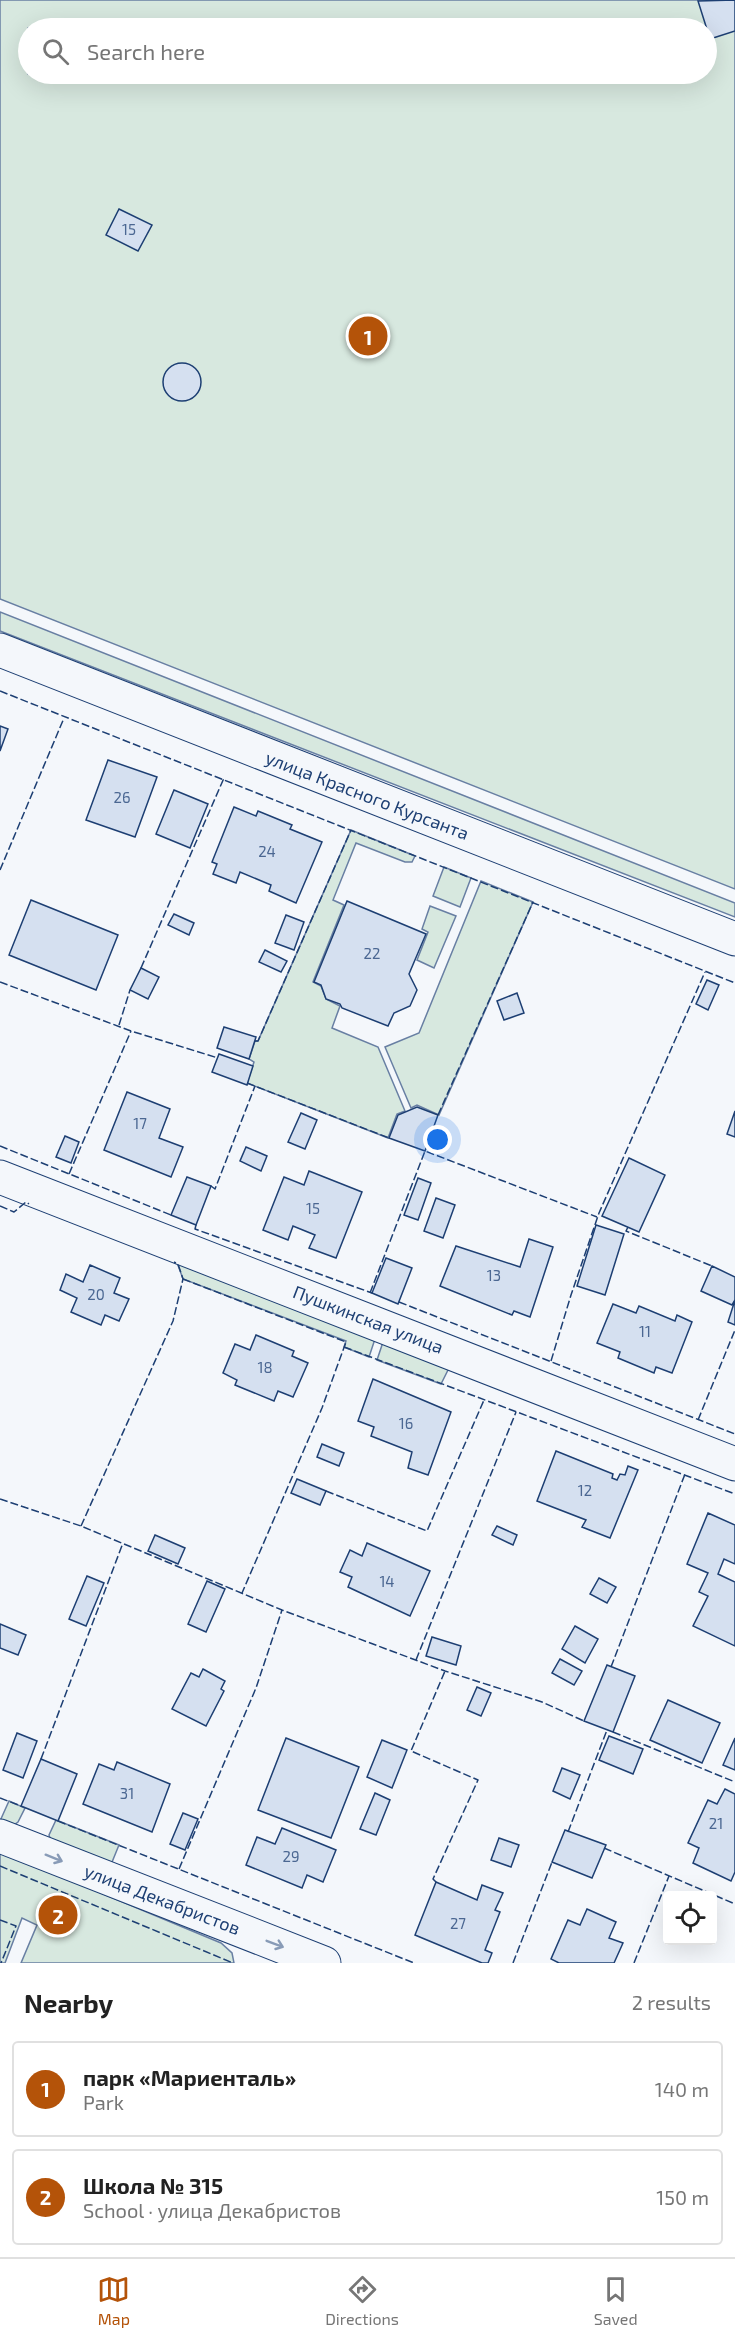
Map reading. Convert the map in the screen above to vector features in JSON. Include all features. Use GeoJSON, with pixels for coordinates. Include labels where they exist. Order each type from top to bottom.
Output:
{"type":"FeatureCollection","features":[{"type":"Feature","properties":{"kind":"street","name":"улица Красного Курсанта"},"geometry":{"type":"LineString","coordinates":[[0,650],[735,939]]}},
{"type":"Feature","properties":{"kind":"street","name":"Пушкинская улица"},"geometry":{"type":"LineString","coordinates":[[0,1177],[735,1464]]}},
{"type":"Feature","properties":{"kind":"street","name":"улица Декабристов"},"geometry":{"type":"LineString","coordinates":[[0,1836],[324,1963]]}},
{"type":"Feature","properties":{"kind":"shaded area"},"geometry":{"type":"Polygon","coordinates":[[[0,0],[735,0],[735,889],[0,599],[0,0]]]}},
{"type":"Feature","properties":{"kind":"shaded area"},"geometry":{"type":"Polygon","coordinates":[[[0,612],[735,903],[735,917],[0,631],[0,612]]]}},
{"type":"Feature","properties":{"kind":"shaded area"},"geometry":{"type":"Polygon","coordinates":[[[351,830],[415,856],[412,862],[405,862],[356,843],[333,900],[344,905],[313,982],[321,986],[326,999],[340,1006],[332,1028],[378,1047],[405,1111],[397,1114],[388,1138],[247,1083],[254,1062],[249,1059],[255,1041],[258,1041],[351,830]]]}},
{"type":"Feature","properties":{"kind":"shaded area"},"geometry":{"type":"Polygon","coordinates":[[[444,867],[471,878],[460,907],[433,896],[444,867]]]}},
{"type":"Feature","properties":{"kind":"shaded area"},"geometry":{"type":"Polygon","coordinates":[[[481,881],[533,902],[439,1115],[417,1105],[411,1108],[385,1047],[419,1033],[481,881]]]}},
{"type":"Feature","properties":{"kind":"shaded area"},"geometry":{"type":"Polygon","coordinates":[[[430,906],[456,916],[434,968],[417,960],[428,932],[422,929],[430,906]]]}},
{"type":"Feature","properties":{"kind":"shaded area"},"geometry":{"type":"Polygon","coordinates":[[[175,1257],[376,1336],[369,1357],[344,1347],[346,1341],[183,1279],[175,1257]]]}},
{"type":"Feature","properties":{"kind":"shaded area"},"geometry":{"type":"Polygon","coordinates":[[[384,1339],[446,1364],[448,1370],[441,1384],[377,1360],[384,1339]]]}},
{"type":"Feature","properties":{"kind":"shaded area"},"geometry":{"type":"Polygon","coordinates":[[[9,1801],[25,1808],[18,1822],[11,1827],[0,1821],[9,1801]]]}},
{"type":"Feature","properties":{"kind":"shaded area"},"geometry":{"type":"Polygon","coordinates":[[[56,1820],[119,1845],[110,1867],[52,1844],[49,1835],[56,1820]]]}},
{"type":"Feature","properties":{"kind":"shaded area"},"geometry":{"type":"Polygon","coordinates":[[[0,1851],[221,1943],[232,1953],[234,1963],[21,1963],[37,1925],[22,1918],[5,1963],[0,1963],[0,1851]]]}},
{"type":"Feature","properties":{"kind":"building"},"geometry":{"type":"Polygon","coordinates":[[[735,0],[735,31],[717,37],[717,18],[703,18],[698,1],[735,0]]]}},
{"type":"Feature","properties":{"kind":"building"},"geometry":{"type":"Polygon","coordinates":[[[119,209],[152,225],[138,251],[106,235],[119,209]]]}},
{"type":"Feature","properties":{"kind":"building"},"geometry":{"type":"Polygon","coordinates":[[[182,363],[195,369],[201,382],[195,395],[182,401],[169,395],[163,382],[169,369],[182,363]]]}},
{"type":"Feature","properties":{"kind":"building"},"geometry":{"type":"Polygon","coordinates":[[[0,726],[8,729],[0,751],[0,726]]]}},
{"type":"Feature","properties":{"kind":"building"},"geometry":{"type":"Polygon","coordinates":[[[108,760],[157,777],[135,837],[86,820],[108,760]]]}},
{"type":"Feature","properties":{"kind":"building"},"geometry":{"type":"Polygon","coordinates":[[[174,790],[208,804],[190,848],[156,834],[174,790]]]}},
{"type":"Feature","properties":{"kind":"building"},"geometry":{"type":"Polygon","coordinates":[[[234,807],[256,816],[258,811],[292,825],[290,829],[322,842],[296,903],[269,891],[271,885],[240,872],[236,883],[213,874],[217,864],[212,862],[234,807]]]}},
{"type":"Feature","properties":{"kind":"building"},"geometry":{"type":"Polygon","coordinates":[[[31,900],[118,935],[96,990],[9,955],[31,900]]]}},
{"type":"Feature","properties":{"kind":"building"},"geometry":{"type":"Polygon","coordinates":[[[347,901],[426,934],[409,974],[417,990],[410,1006],[394,1013],[388,1026],[342,1008],[340,1004],[326,999],[321,985],[314,982],[347,901]]]}},
{"type":"Feature","properties":{"kind":"building"},"geometry":{"type":"Polygon","coordinates":[[[174,914],[194,923],[189,935],[168,925],[174,914]]]}},
{"type":"Feature","properties":{"kind":"building"},"geometry":{"type":"Polygon","coordinates":[[[286,915],[304,922],[294,950],[275,943],[286,915]]]}},
{"type":"Feature","properties":{"kind":"building"},"geometry":{"type":"Polygon","coordinates":[[[265,950],[287,961],[281,972],[259,962],[265,950]]]}},
{"type":"Feature","properties":{"kind":"building"},"geometry":{"type":"Polygon","coordinates":[[[141,968],[159,977],[148,999],[130,990],[141,968]]]}},
{"type":"Feature","properties":{"kind":"building"},"geometry":{"type":"Polygon","coordinates":[[[707,980],[719,985],[708,1010],[696,1004],[707,980]]]}},
{"type":"Feature","properties":{"kind":"building"},"geometry":{"type":"Polygon","coordinates":[[[517,993],[524,1013],[504,1020],[497,1001],[517,993]]]}},
{"type":"Feature","properties":{"kind":"building"},"geometry":{"type":"Polygon","coordinates":[[[224,1027],[256,1037],[249,1059],[217,1048],[224,1027]]]}},
{"type":"Feature","properties":{"kind":"building"},"geometry":{"type":"Polygon","coordinates":[[[219,1054],[253,1066],[247,1085],[212,1072],[219,1054]]]}},
{"type":"Feature","properties":{"kind":"building"},"geometry":{"type":"Polygon","coordinates":[[[127,1092],[170,1109],[159,1138],[183,1147],[171,1177],[104,1150],[127,1092]]]}},
{"type":"Feature","properties":{"kind":"building"},"geometry":{"type":"Polygon","coordinates":[[[417,1107],[438,1115],[425,1151],[389,1138],[398,1115],[417,1107]]]}},
{"type":"Feature","properties":{"kind":"building"},"geometry":{"type":"Polygon","coordinates":[[[735,1111],[735,1137],[727,1134],[735,1111]]]}},
{"type":"Feature","properties":{"kind":"building"},"geometry":{"type":"Polygon","coordinates":[[[301,1113],[317,1120],[305,1149],[288,1142],[301,1113]]]}},
{"type":"Feature","properties":{"kind":"building"},"geometry":{"type":"Polygon","coordinates":[[[65,1136],[79,1142],[71,1163],[56,1157],[65,1136]]]}},
{"type":"Feature","properties":{"kind":"building"},"geometry":{"type":"Polygon","coordinates":[[[246,1147],[267,1156],[261,1171],[240,1161],[246,1147]]]}},
{"type":"Feature","properties":{"kind":"building"},"geometry":{"type":"Polygon","coordinates":[[[629,1158],[665,1175],[639,1232],[602,1216],[629,1158]]]}},
{"type":"Feature","properties":{"kind":"building"},"geometry":{"type":"Polygon","coordinates":[[[309,1171],[362,1192],[336,1258],[309,1248],[315,1235],[293,1226],[288,1240],[263,1230],[284,1177],[304,1185],[309,1171]]]}},
{"type":"Feature","properties":{"kind":"building"},"geometry":{"type":"Polygon","coordinates":[[[187,1177],[211,1186],[196,1225],[171,1215],[187,1177]]]}},
{"type":"Feature","properties":{"kind":"building"},"geometry":{"type":"Polygon","coordinates":[[[418,1178],[431,1183],[418,1220],[404,1215],[418,1178]]]}},
{"type":"Feature","properties":{"kind":"building"},"geometry":{"type":"Polygon","coordinates":[[[436,1198],[455,1205],[443,1238],[424,1231],[436,1198]]]}},
{"type":"Feature","properties":{"kind":"building"},"geometry":{"type":"Polygon","coordinates":[[[596,1225],[624,1234],[605,1295],[577,1286],[596,1225]]]}},
{"type":"Feature","properties":{"kind":"building"},"geometry":{"type":"Polygon","coordinates":[[[529,1239],[553,1247],[530,1317],[514,1311],[512,1315],[440,1286],[456,1246],[520,1267],[529,1239]]]}},
{"type":"Feature","properties":{"kind":"building"},"geometry":{"type":"Polygon","coordinates":[[[386,1258],[412,1268],[398,1304],[372,1293],[386,1258]]]}},
{"type":"Feature","properties":{"kind":"building"},"geometry":{"type":"Polygon","coordinates":[[[90,1265],[120,1278],[114,1293],[129,1299],[119,1321],[105,1315],[101,1325],[71,1312],[77,1298],[60,1290],[66,1274],[83,1282],[90,1265]]]}},
{"type":"Feature","properties":{"kind":"building"},"geometry":{"type":"Polygon","coordinates":[[[712,1266],[735,1277],[735,1300],[732,1305],[701,1291],[712,1266]]]}},
{"type":"Feature","properties":{"kind":"building"},"geometry":{"type":"Polygon","coordinates":[[[735,1300],[735,1325],[728,1322],[735,1300]]]}},
{"type":"Feature","properties":{"kind":"building"},"geometry":{"type":"Polygon","coordinates":[[[613,1304],[636,1313],[639,1306],[675,1321],[677,1315],[692,1322],[672,1373],[656,1367],[654,1373],[618,1358],[620,1352],[597,1343],[613,1304]]]}},
{"type":"Feature","properties":{"kind":"building"},"geometry":{"type":"Polygon","coordinates":[[[256,1335],[294,1351],[292,1356],[308,1363],[293,1397],[278,1391],[274,1401],[235,1385],[237,1380],[223,1373],[235,1344],[250,1350],[256,1335]]]}},
{"type":"Feature","properties":{"kind":"building"},"geometry":{"type":"Polygon","coordinates":[[[373,1379],[451,1412],[428,1475],[408,1468],[412,1452],[371,1436],[374,1427],[358,1421],[373,1379]]]}},
{"type":"Feature","properties":{"kind":"building"},"geometry":{"type":"Polygon","coordinates":[[[322,1444],[344,1453],[339,1466],[317,1457],[322,1444]]]}},
{"type":"Feature","properties":{"kind":"building"},"geometry":{"type":"Polygon","coordinates":[[[556,1451],[613,1474],[612,1478],[617,1480],[620,1474],[625,1475],[628,1466],[638,1470],[610,1538],[582,1527],[586,1520],[537,1501],[556,1451]]]}},
{"type":"Feature","properties":{"kind":"building"},"geometry":{"type":"Polygon","coordinates":[[[297,1479],[326,1491],[320,1505],[291,1493],[297,1479]]]}},
{"type":"Feature","properties":{"kind":"building"},"geometry":{"type":"Polygon","coordinates":[[[708,1513],[735,1525],[735,1564],[724,1559],[718,1574],[735,1582],[735,1646],[693,1626],[708,1596],[699,1592],[708,1573],[687,1564],[708,1513]]]}},
{"type":"Feature","properties":{"kind":"building"},"geometry":{"type":"Polygon","coordinates":[[[497,1526],[517,1535],[513,1545],[492,1535],[497,1526]]]}},
{"type":"Feature","properties":{"kind":"building"},"geometry":{"type":"Polygon","coordinates":[[[155,1535],[185,1548],[178,1564],[148,1551],[155,1535]]]}},
{"type":"Feature","properties":{"kind":"building"},"geometry":{"type":"Polygon","coordinates":[[[367,1543],[430,1571],[410,1616],[348,1587],[352,1577],[340,1572],[350,1550],[362,1556],[367,1543]]]}},
{"type":"Feature","properties":{"kind":"building"},"geometry":{"type":"Polygon","coordinates":[[[87,1576],[104,1583],[86,1626],[69,1619],[87,1576]]]}},
{"type":"Feature","properties":{"kind":"building"},"geometry":{"type":"Polygon","coordinates":[[[599,1578],[616,1587],[607,1603],[590,1594],[599,1578]]]}},
{"type":"Feature","properties":{"kind":"building"},"geometry":{"type":"Polygon","coordinates":[[[207,1581],[225,1589],[206,1632],[188,1624],[207,1581]]]}},
{"type":"Feature","properties":{"kind":"building"},"geometry":{"type":"Polygon","coordinates":[[[0,1624],[26,1635],[18,1655],[0,1648],[0,1624]]]}},
{"type":"Feature","properties":{"kind":"building"},"geometry":{"type":"Polygon","coordinates":[[[575,1626],[598,1639],[585,1663],[562,1649],[575,1626]]]}},
{"type":"Feature","properties":{"kind":"building"},"geometry":{"type":"Polygon","coordinates":[[[432,1637],[461,1646],[456,1665],[426,1656],[432,1637]]]}},
{"type":"Feature","properties":{"kind":"building"},"geometry":{"type":"Polygon","coordinates":[[[560,1659],[582,1671],[574,1685],[552,1673],[560,1659]]]}},
{"type":"Feature","properties":{"kind":"building"},"geometry":{"type":"Polygon","coordinates":[[[607,1665],[635,1676],[613,1732],[584,1721],[607,1665]]]}},
{"type":"Feature","properties":{"kind":"building"},"geometry":{"type":"Polygon","coordinates":[[[203,1669],[225,1681],[221,1689],[224,1691],[206,1726],[172,1709],[191,1673],[199,1677],[203,1669]]]}},
{"type":"Feature","properties":{"kind":"building"},"geometry":{"type":"Polygon","coordinates":[[[477,1687],[491,1693],[481,1716],[467,1710],[477,1687]]]}},
{"type":"Feature","properties":{"kind":"building"},"geometry":{"type":"Polygon","coordinates":[[[668,1700],[720,1723],[702,1763],[650,1740],[668,1700]]]}},
{"type":"Feature","properties":{"kind":"building"},"geometry":{"type":"Polygon","coordinates":[[[17,1733],[37,1741],[23,1778],[3,1770],[17,1733]]]}},
{"type":"Feature","properties":{"kind":"building"},"geometry":{"type":"Polygon","coordinates":[[[609,1736],[643,1749],[633,1774],[599,1760],[609,1736]]]}},
{"type":"Feature","properties":{"kind":"building"},"geometry":{"type":"Polygon","coordinates":[[[286,1738],[359,1767],[331,1838],[258,1810],[286,1738]]]}},
{"type":"Feature","properties":{"kind":"building"},"geometry":{"type":"Polygon","coordinates":[[[735,1738],[735,1770],[723,1765],[735,1738]]]}},
{"type":"Feature","properties":{"kind":"building"},"geometry":{"type":"Polygon","coordinates":[[[382,1740],[407,1750],[392,1788],[367,1777],[382,1740]]]}},
{"type":"Feature","properties":{"kind":"building"},"geometry":{"type":"Polygon","coordinates":[[[41,1759],[77,1774],[58,1821],[21,1806],[41,1759]]]}},
{"type":"Feature","properties":{"kind":"building"},"geometry":{"type":"Polygon","coordinates":[[[117,1762],[170,1784],[152,1832],[83,1804],[99,1764],[114,1770],[117,1762]]]}},
{"type":"Feature","properties":{"kind":"building"},"geometry":{"type":"Polygon","coordinates":[[[562,1768],[580,1775],[570,1799],[553,1791],[562,1768]]]}},
{"type":"Feature","properties":{"kind":"building"},"geometry":{"type":"Polygon","coordinates":[[[725,1789],[735,1794],[735,1872],[731,1881],[693,1863],[699,1848],[688,1843],[708,1800],[717,1804],[725,1789]]]}},
{"type":"Feature","properties":{"kind":"building"},"geometry":{"type":"Polygon","coordinates":[[[375,1793],[390,1800],[376,1835],[360,1829],[375,1793]]]}},
{"type":"Feature","properties":{"kind":"building"},"geometry":{"type":"Polygon","coordinates":[[[183,1813],[198,1819],[185,1850],[170,1844],[183,1813]]]}},
{"type":"Feature","properties":{"kind":"building"},"geometry":{"type":"Polygon","coordinates":[[[282,1828],[336,1850],[323,1882],[307,1875],[302,1888],[246,1865],[257,1837],[275,1844],[282,1828]]]}},
{"type":"Feature","properties":{"kind":"building"},"geometry":{"type":"Polygon","coordinates":[[[565,1830],[606,1845],[592,1878],[552,1862],[565,1830]]]}},
{"type":"Feature","properties":{"kind":"building"},"geometry":{"type":"Polygon","coordinates":[[[499,1838],[519,1845],[511,1867],[491,1860],[499,1838]]]}},
{"type":"Feature","properties":{"kind":"building"},"geometry":{"type":"Polygon","coordinates":[[[436,1882],[477,1900],[482,1885],[503,1893],[495,1910],[500,1912],[485,1950],[492,1953],[488,1963],[482,1963],[415,1935],[436,1882]]]}},
{"type":"Feature","properties":{"kind":"building"},"geometry":{"type":"Polygon","coordinates":[[[587,1909],[616,1922],[609,1938],[623,1943],[614,1963],[559,1963],[551,1959],[568,1920],[580,1925],[587,1909]]]}},
{"type":"Feature","properties":{"kind":"fence"},"geometry":{"type":"LineString","coordinates":[[0,691],[735,983]]}},
{"type":"Feature","properties":{"kind":"fence"},"geometry":{"type":"LineString","coordinates":[[0,870],[64,718]]}},
{"type":"Feature","properties":{"kind":"fence"},"geometry":{"type":"LineString","coordinates":[[141,968],[224,778]]}},
{"type":"Feature","properties":{"kind":"fence"},"geometry":{"type":"LineString","coordinates":[[255,1041],[258,1041],[351,830]]}},
{"type":"Feature","properties":{"kind":"fence"},"geometry":{"type":"LineString","coordinates":[[438,1115],[533,902]]}},
{"type":"Feature","properties":{"kind":"fence"},"geometry":{"type":"LineString","coordinates":[[551,1361],[599,1213],[705,972]]}},
{"type":"Feature","properties":{"kind":"fence"},"geometry":{"type":"LineString","coordinates":[[0,982],[131,1031],[218,1058]]}},
{"type":"Feature","properties":{"kind":"fence"},"geometry":{"type":"LineString","coordinates":[[119,1025],[130,990]]}},
{"type":"Feature","properties":{"kind":"fence"},"geometry":{"type":"LineString","coordinates":[[69,1174],[131,1031]]}},
{"type":"Feature","properties":{"kind":"fence"},"geometry":{"type":"LineString","coordinates":[[247,1083],[389,1138]]}},
{"type":"Feature","properties":{"kind":"fence"},"geometry":{"type":"LineString","coordinates":[[211,1186],[215,1189],[255,1086]]}},
{"type":"Feature","properties":{"kind":"fence"},"geometry":{"type":"LineString","coordinates":[[0,1146],[171,1215]]}},
{"type":"Feature","properties":{"kind":"fence"},"geometry":{"type":"LineString","coordinates":[[370,1293],[425,1151],[597,1217]]}},
{"type":"Feature","properties":{"kind":"fence"},"geometry":{"type":"LineString","coordinates":[[0,1206],[14,1212],[26,1202],[29,1204]]}},
{"type":"Feature","properties":{"kind":"fence"},"geometry":{"type":"LineString","coordinates":[[196,1225],[195,1229],[372,1293]]}},
{"type":"Feature","properties":{"kind":"fence"},"geometry":{"type":"LineString","coordinates":[[628,1227],[626,1231],[712,1266]]}},
{"type":"Feature","properties":{"kind":"fence"},"geometry":{"type":"LineString","coordinates":[[81,1526],[173,1321],[183,1279],[178,1264],[174,1262]]}},
{"type":"Feature","properties":{"kind":"fence"},"geometry":{"type":"LineString","coordinates":[[183,1279],[346,1342],[322,1408],[242,1593]]}},
{"type":"Feature","properties":{"kind":"fence"},"geometry":{"type":"LineString","coordinates":[[399,1302],[735,1434]]}},
{"type":"Feature","properties":{"kind":"fence"},"geometry":{"type":"LineString","coordinates":[[698,1420],[735,1330]]}},
{"type":"Feature","properties":{"kind":"fence"},"geometry":{"type":"LineString","coordinates":[[344,1347],[735,1494]]}},
{"type":"Feature","properties":{"kind":"fence"},"geometry":{"type":"LineString","coordinates":[[326,1491],[427,1531],[484,1400]]}},
{"type":"Feature","properties":{"kind":"fence"},"geometry":{"type":"LineString","coordinates":[[416,1660],[516,1412]]}},
{"type":"Feature","properties":{"kind":"fence"},"geometry":{"type":"LineString","coordinates":[[611,1667],[685,1474]]}},
{"type":"Feature","properties":{"kind":"fence"},"geometry":{"type":"LineString","coordinates":[[0,1499],[81,1526],[282,1610],[445,1671],[542,1702],[584,1721]]}},
{"type":"Feature","properties":{"kind":"fence"},"geometry":{"type":"LineString","coordinates":[[41,1759],[123,1543]]}},
{"type":"Feature","properties":{"kind":"fence"},"geometry":{"type":"LineString","coordinates":[[179,1869],[256,1688],[282,1610]]}},
{"type":"Feature","properties":{"kind":"fence"},"geometry":{"type":"LineString","coordinates":[[436,1882],[433,1879],[478,1780],[411,1751],[445,1671]]}},
{"type":"Feature","properties":{"kind":"fence"},"geometry":{"type":"LineString","coordinates":[[568,1832],[607,1730]]}},
{"type":"Feature","properties":{"kind":"fence"},"geometry":{"type":"LineString","coordinates":[[613,1732],[735,1782]]}},
{"type":"Feature","properties":{"kind":"fence"},"geometry":{"type":"LineString","coordinates":[[0,1798],[21,1806]]}},
{"type":"Feature","properties":{"kind":"fence"},"geometry":{"type":"LineString","coordinates":[[58,1821],[414,1963]]}},
{"type":"Feature","properties":{"kind":"fence"},"geometry":{"type":"LineString","coordinates":[[604,1848],[735,1904]]}},
{"type":"Feature","properties":{"kind":"fence"},"geometry":{"type":"LineString","coordinates":[[513,1963],[552,1862]]}},
{"type":"Feature","properties":{"kind":"fence"},"geometry":{"type":"LineString","coordinates":[[0,1866],[233,1963]]}},
{"type":"Feature","properties":{"kind":"fence"},"geometry":{"type":"LineString","coordinates":[[634,1963],[669,1876]]}},
{"type":"Feature","properties":{"kind":"fence"},"geometry":{"type":"LineString","coordinates":[[0,1920],[16,1926],[1,1963]]}},
{"type":"Feature","properties":{"kind":"place","name":"парк «Мариенталь»"},"geometry":{"type":"Point","coordinates":[368,336]}},
{"type":"Feature","properties":{"kind":"place","name":"Школа № 315"},"geometry":{"type":"Point","coordinates":[58,1915]}}]}
